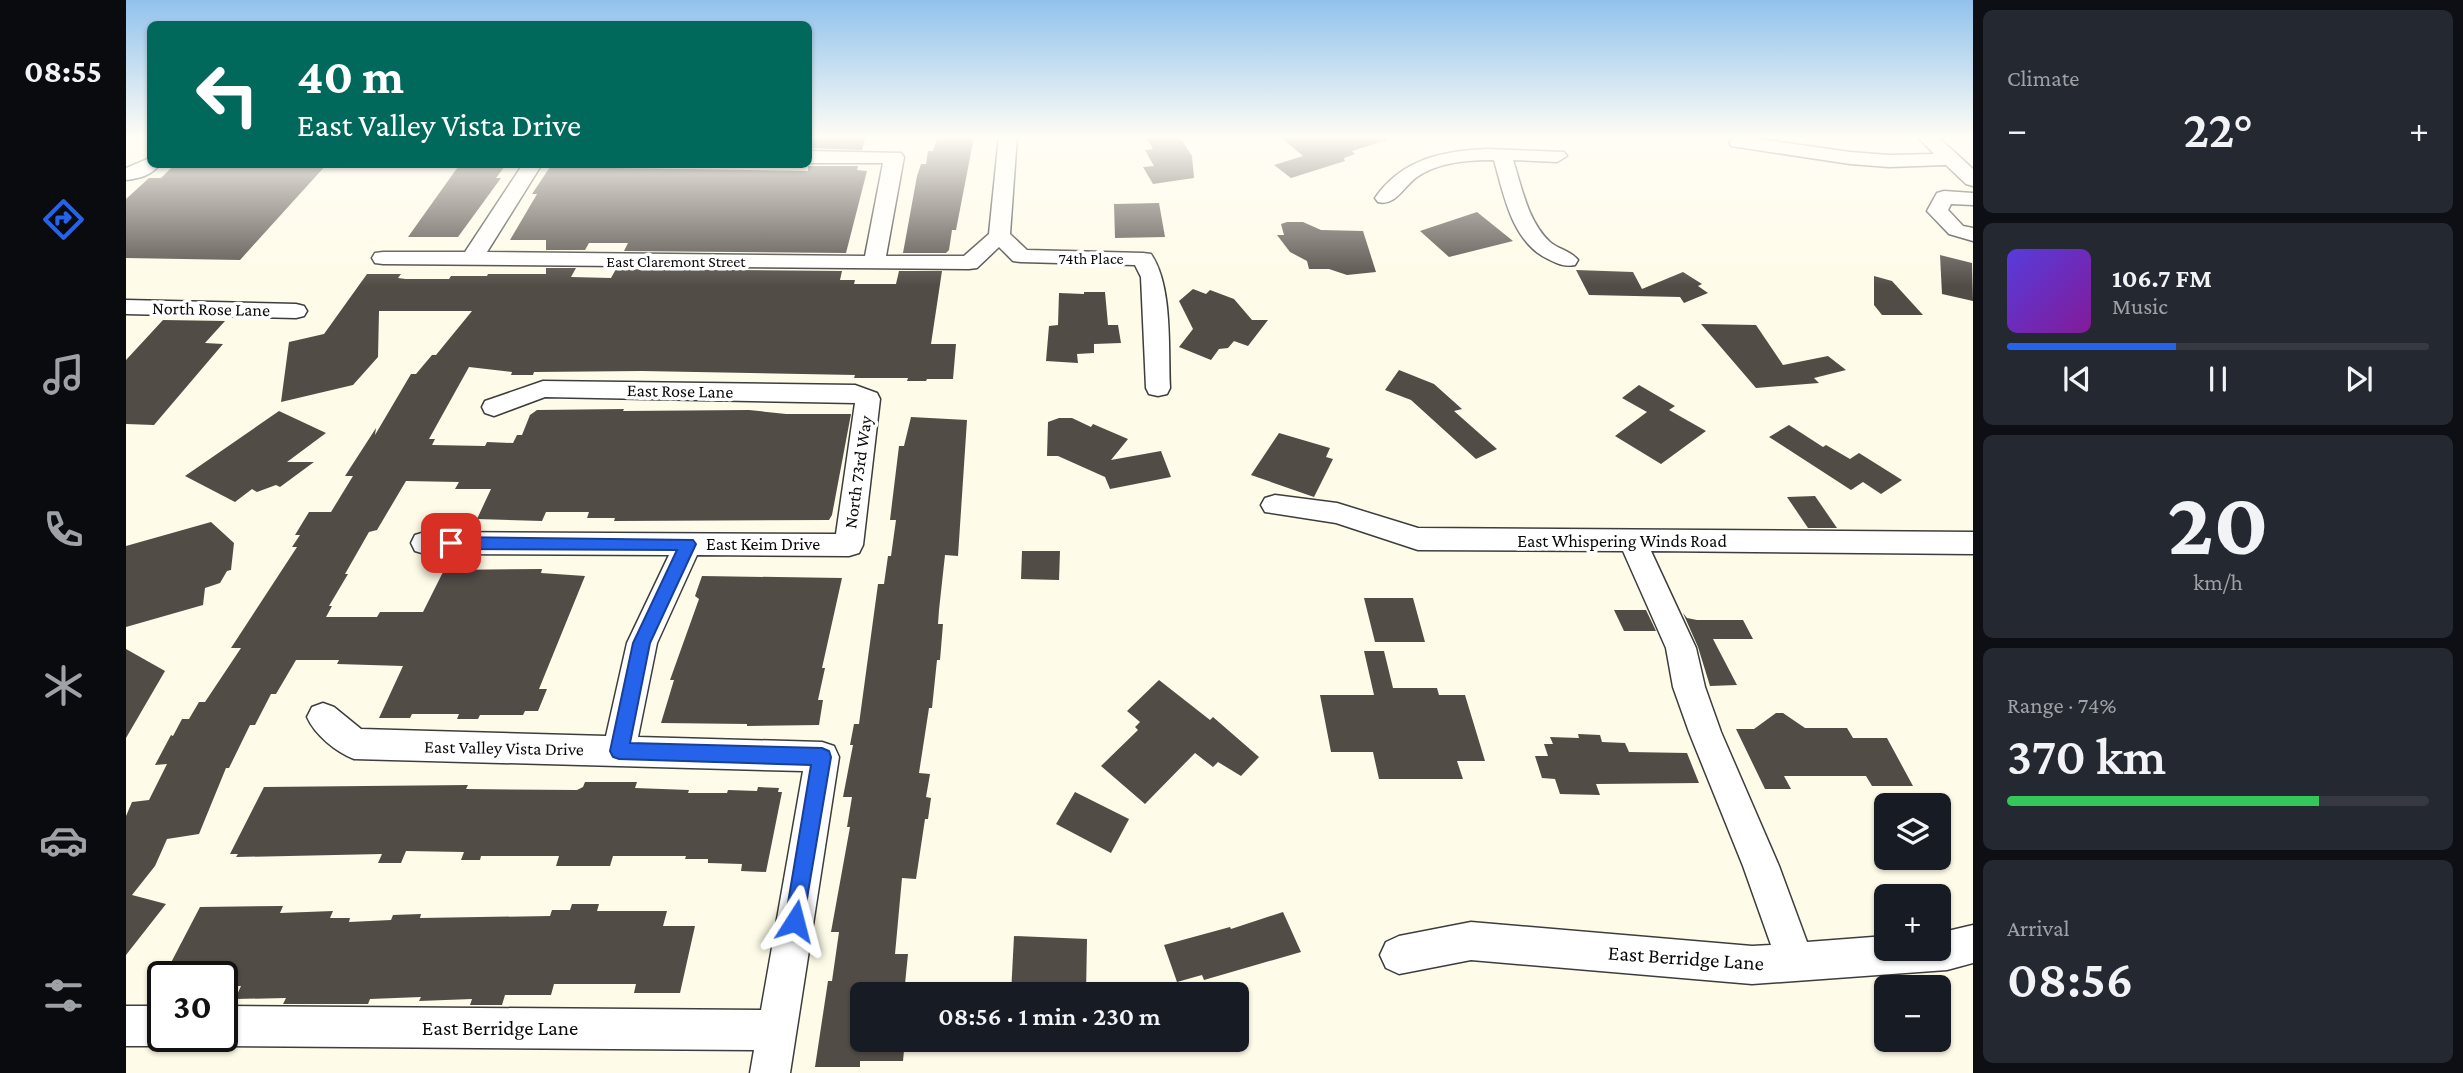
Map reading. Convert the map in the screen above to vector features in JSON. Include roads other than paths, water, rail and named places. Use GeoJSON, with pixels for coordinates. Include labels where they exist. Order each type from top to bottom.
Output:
{"type":"FeatureCollection","features":[{"type":"Feature","properties":{"kind":"street"},"geometry":{"type":"LineString","coordinates":[[471,260],[519,186]]}},
{"type":"Feature","properties":{"kind":"street"},"geometry":{"type":"LineString","coordinates":[[874,263],[889,186]]}},
{"type":"Feature","properties":{"kind":"street"},"geometry":{"type":"LineString","coordinates":[[999,236],[1003,186]]}},
{"type":"Feature","properties":{"kind":"street"},"geometry":{"type":"LineString","coordinates":[[1385,198],[1392,186]]}},
{"type":"Feature","properties":{"kind":"street"},"geometry":{"type":"LineString","coordinates":[[1512,186],[1532,235],[1545,249],[1567,260]]}},
{"type":"Feature","properties":{"kind":"street"},"geometry":{"type":"LineString","coordinates":[[1973,199],[1944,197],[1937,211],[1956,230],[1973,235]]}},
{"type":"Feature","properties":{"kind":"street","name":"East Claremont Street"},"geometry":{"type":"LineString","coordinates":[[383,258],[970,263],[999,236]]}},
{"type":"Feature","properties":{"kind":"street","name":"74th Place"},"geometry":{"type":"LineString","coordinates":[[999,236],[1021,256],[1143,259],[1152,277],[1158,388]]}},
{"type":"Feature","properties":{"kind":"street","name":"North Rose Lane"},"geometry":{"type":"LineString","coordinates":[[126,307],[296,311]]}},
{"type":"Feature","properties":{"kind":"street","name":"East Rose Lane"},"geometry":{"type":"LineString","coordinates":[[494,407],[543,389],[855,393],[868,399]]}},
{"type":"Feature","properties":{"kind":"street","name":"North 73rd Way"},"geometry":{"type":"LineString","coordinates":[[849,545],[868,399]]}},
{"type":"Feature","properties":{"kind":"street","name":"East Whispering Winds Road"},"geometry":{"type":"LineString","coordinates":[[1275,505],[1337,513],[1418,539],[1973,543]]}},
{"type":"Feature","properties":{"kind":"street"},"geometry":{"type":"LineString","coordinates":[[1632,541],[1681,648],[1689,687],[1705,732],[1761,866],[1796,962]]}},
{"type":"Feature","properties":{"kind":"street","name":"East Keim Drive"},"geometry":{"type":"LineString","coordinates":[[425,543],[849,545]]}},
{"type":"Feature","properties":{"kind":"street"},"geometry":{"type":"LineString","coordinates":[[619,751],[642,643],[688,544]]}},
{"type":"Feature","properties":{"kind":"street","name":"East Valley Vista Drive"},"geometry":{"type":"LineString","coordinates":[[323,717],[354,744],[822,757],[777,1030]]}},
{"type":"Feature","properties":{"kind":"street","name":"East Berridge Lane"},"geometry":{"type":"LineString","coordinates":[[1399,955],[1471,941],[1752,965],[1947,951],[1973,944]]}},
{"type":"Feature","properties":{"kind":"street"},"geometry":{"type":"LineString","coordinates":[[126,1026],[147,1026]]}},
{"type":"Feature","properties":{"kind":"street","name":"East Berridge Lane"},"geometry":{"type":"LineString","coordinates":[[238,1027],[777,1030]]}},
{"type":"Feature","properties":{"kind":"street"},"geometry":{"type":"LineString","coordinates":[[770,1073],[777,1030]]}}]}
